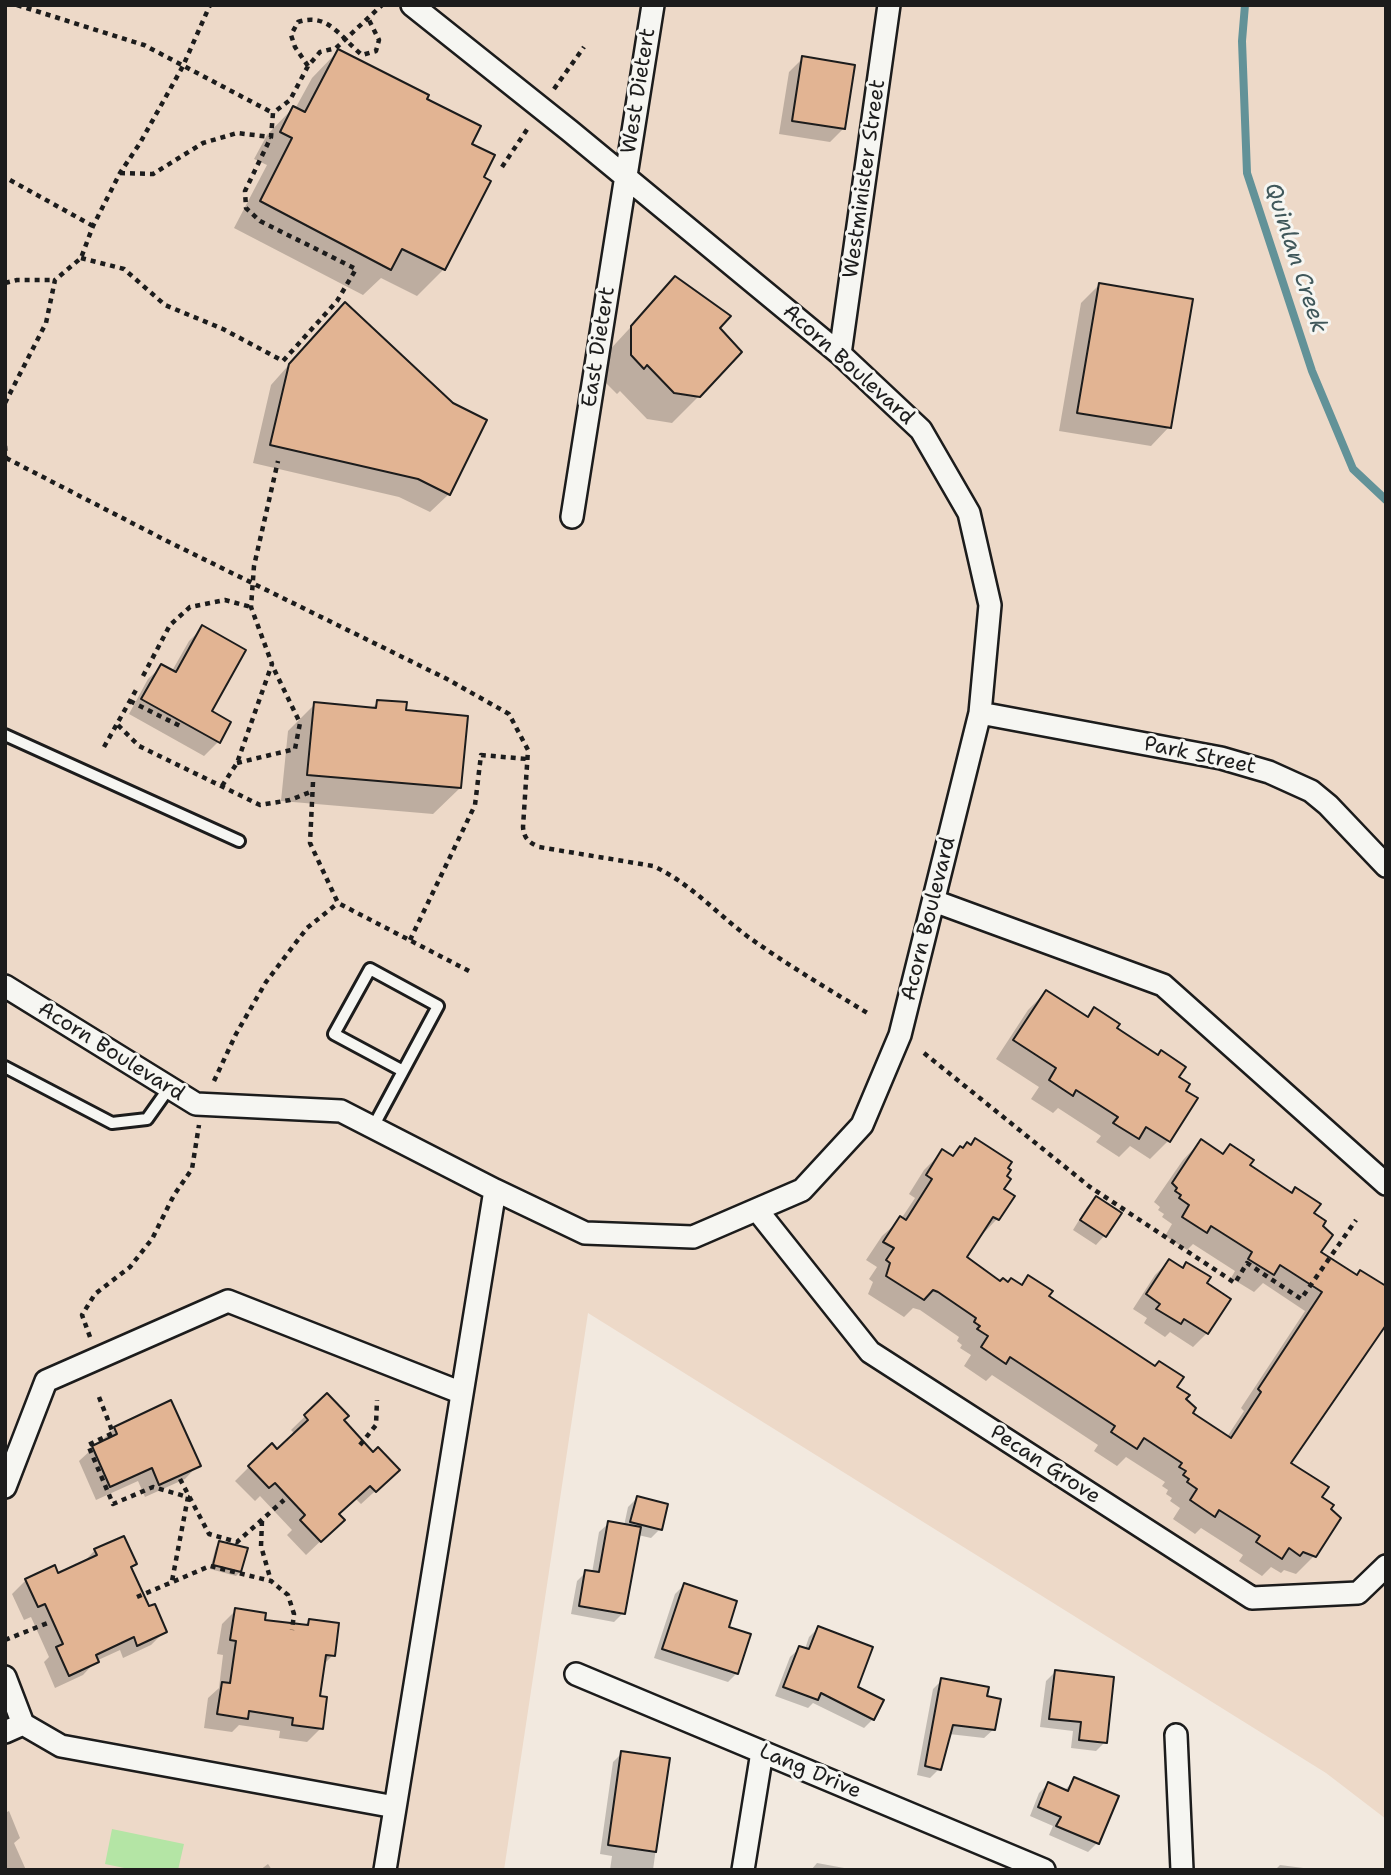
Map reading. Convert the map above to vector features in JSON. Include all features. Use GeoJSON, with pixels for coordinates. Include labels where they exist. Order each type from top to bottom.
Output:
{"type":"FeatureCollection","features":[{"type":"Feature","properties":{"kind":"street","name":"Acorn Boulevard"},"geometry":{"type":"LineString","coordinates":[[5,986],[195,1104],[341,1111],[585,1233],[693,1237],[802,1190],[862,1125],[900,1035],[980,713],[990,605],[969,513],[921,430],[840,354],[412,5]]}},
{"type":"Feature","properties":{"kind":"street","name":"West Dietert"},"geometry":{"type":"LineString","coordinates":[[625,176],[653,5]]}},
{"type":"Feature","properties":{"kind":"street","name":"Westminister Street"},"geometry":{"type":"LineString","coordinates":[[840,354],[889,5]]}},
{"type":"Feature","properties":{"kind":"street","name":"East Dietert"},"geometry":{"type":"LineString","coordinates":[[572,517],[625,176]]}},
{"type":"Feature","properties":{"kind":"street","name":"Park Street"},"geometry":{"type":"LineString","coordinates":[[980,713],[1221,758],[1269,772],[1311,791],[1328,805],[1386,866]]}},
{"type":"Feature","properties":{"kind":"street"},"geometry":{"type":"LineString","coordinates":[[934,901],[1163,985],[1386,1184]]}},
{"type":"Feature","properties":{"kind":"street"},"geometry":{"type":"LineString","coordinates":[[385,1870],[495,1190]]}},
{"type":"Feature","properties":{"kind":"street","name":"Pecan Grove"},"geometry":{"type":"LineString","coordinates":[[757,1210],[870,1352],[1252,1598],[1358,1593],[1386,1566]]}},
{"type":"Feature","properties":{"kind":"street"},"geometry":{"type":"LineString","coordinates":[[5,1487],[47,1381],[228,1301],[462,1393]]}},
{"type":"Feature","properties":{"kind":"street","name":"Lang Drive"},"geometry":{"type":"LineString","coordinates":[[576,1674],[1044,1870]]}},
{"type":"Feature","properties":{"kind":"street"},"geometry":{"type":"LineString","coordinates":[[5,1677],[14,1728],[61,1745],[395,1807]]}},
{"type":"Feature","properties":{"kind":"street"},"geometry":{"type":"LineString","coordinates":[[1176,1735],[1182,1870]]}},
{"type":"Feature","properties":{"kind":"street"},"geometry":{"type":"LineString","coordinates":[[743,1870],[762,1752]]}},
{"type":"Feature","properties":{"kind":"lane"},"geometry":{"type":"LineString","coordinates":[[5,735],[239,841]]}},
{"type":"Feature","properties":{"kind":"lane"},"geometry":{"type":"LineString","coordinates":[[373,1127],[438,1006],[370,969],[334,1034],[403,1071]]}},
{"type":"Feature","properties":{"kind":"lane"},"geometry":{"type":"LineString","coordinates":[[5,1067],[112,1124],[147,1119],[169,1088]]}},
{"type":"Feature","properties":{"kind":"path"},"geometry":{"type":"LineString","coordinates":[[17,5],[144,46],[273,113]]}},
{"type":"Feature","properties":{"kind":"path"},"geometry":{"type":"LineString","coordinates":[[5,403],[46,323],[55,280],[81,258],[93,226],[120,173],[183,66],[210,5]]}},
{"type":"Feature","properties":{"kind":"path"},"geometry":{"type":"LineString","coordinates":[[81,258],[124,269],[166,305],[223,329],[283,361],[337,301],[356,269],[260,221],[246,208],[244,191],[271,137],[273,113],[290,100],[308,66],[320,52],[336,48],[382,5]]}},
{"type":"Feature","properties":{"kind":"path"},"geometry":{"type":"LineString","coordinates":[[308,66],[295,47],[291,35],[298,22],[311,18],[327,22],[344,41],[362,55],[376,51],[379,40],[368,18]]}},
{"type":"Feature","properties":{"kind":"path"},"geometry":{"type":"LineString","coordinates":[[551,93],[584,47]]}},
{"type":"Feature","properties":{"kind":"path"},"geometry":{"type":"LineString","coordinates":[[502,167],[530,124]]}},
{"type":"Feature","properties":{"kind":"path"},"geometry":{"type":"LineString","coordinates":[[120,173],[153,173],[203,143],[237,133],[271,137]]}},
{"type":"Feature","properties":{"kind":"path"},"geometry":{"type":"LineString","coordinates":[[10,180],[93,226]]}},
{"type":"Feature","properties":{"kind":"path"},"geometry":{"type":"LineString","coordinates":[[5,283],[17,280],[55,280]]}},
{"type":"Feature","properties":{"kind":"path"},"geometry":{"type":"LineString","coordinates":[[5,446],[6,459],[447,679],[509,714],[528,750],[523,827],[524,836],[530,843],[539,847],[653,866],[670,874],[746,935],[869,1014]]}},
{"type":"Feature","properties":{"kind":"path"},"geometry":{"type":"LineString","coordinates":[[237,763],[295,749],[300,723],[272,664],[251,607],[254,566],[278,461]]}},
{"type":"Feature","properties":{"kind":"path"},"geometry":{"type":"LineString","coordinates":[[143,676],[170,625],[190,607],[225,600],[251,607]]}},
{"type":"Feature","properties":{"kind":"path"},"geometry":{"type":"LineString","coordinates":[[222,786],[237,763],[272,664]]}},
{"type":"Feature","properties":{"kind":"path"},"geometry":{"type":"LineString","coordinates":[[104,747],[136,690]]}},
{"type":"Feature","properties":{"kind":"path"},"geometry":{"type":"LineString","coordinates":[[130,701],[182,727]]}},
{"type":"Feature","properties":{"kind":"path"},"geometry":{"type":"LineString","coordinates":[[118,725],[139,746],[260,805],[290,800],[313,791]]}},
{"type":"Feature","properties":{"kind":"path"},"geometry":{"type":"LineString","coordinates":[[410,940],[475,805],[481,755],[527,759]]}},
{"type":"Feature","properties":{"kind":"path"},"geometry":{"type":"LineString","coordinates":[[313,782],[310,843],[338,903],[470,971]]}},
{"type":"Feature","properties":{"kind":"path"},"geometry":{"type":"LineString","coordinates":[[211,1088],[236,1034],[266,982],[307,928],[338,903]]}},
{"type":"Feature","properties":{"kind":"path"},"geometry":{"type":"LineString","coordinates":[[923,1053],[1090,1187],[1235,1283],[1247,1263],[1301,1299],[1356,1220]]}},
{"type":"Feature","properties":{"kind":"path"},"geometry":{"type":"LineString","coordinates":[[90,1338],[82,1315],[94,1294],[130,1267],[152,1239],[174,1195],[192,1170],[199,1124]]}},
{"type":"Feature","properties":{"kind":"path"},"geometry":{"type":"LineString","coordinates":[[99,1397],[113,1433],[88,1445],[113,1504],[153,1487],[188,1497]]}},
{"type":"Feature","properties":{"kind":"path"},"geometry":{"type":"LineString","coordinates":[[360,1445],[376,1425],[377,1400]]}},
{"type":"Feature","properties":{"kind":"path"},"geometry":{"type":"LineString","coordinates":[[180,1479],[209,1534],[237,1542],[284,1500]]}},
{"type":"Feature","properties":{"kind":"path"},"geometry":{"type":"LineString","coordinates":[[172,1581],[188,1497]]}},
{"type":"Feature","properties":{"kind":"path"},"geometry":{"type":"LineString","coordinates":[[262,1520],[261,1546],[271,1581]]}},
{"type":"Feature","properties":{"kind":"path"},"geometry":{"type":"LineString","coordinates":[[137,1597],[210,1566],[271,1581],[288,1595],[293,1614],[292,1630]]}},
{"type":"Feature","properties":{"kind":"path"},"geometry":{"type":"LineString","coordinates":[[5,1640],[50,1622]]}},
{"type":"Feature","properties":{"kind":"shaded area"},"geometry":{"type":"Polygon","coordinates":[[[5,5],[1386,5],[1386,1819],[1326,1773],[588,1313],[504,1870],[5,1870],[5,5]]]}},
{"type":"Feature","properties":{"kind":"green space"},"geometry":{"type":"Polygon","coordinates":[[[112,1829],[184,1844],[178,1870],[134,1870],[105,1864],[112,1829]]]}},
{"type":"Feature","properties":{"kind":"building"},"geometry":{"type":"Polygon","coordinates":[[[338,49],[429,95],[427,99],[481,126],[472,144],[495,155],[484,177],[491,181],[445,270],[402,249],[391,270],[260,201],[292,138],[280,132],[293,106],[305,112],[338,49]]]}},
{"type":"Feature","properties":{"kind":"building"},"geometry":{"type":"Polygon","coordinates":[[[802,56],[855,65],[845,129],[792,121],[802,56]]]}},
{"type":"Feature","properties":{"kind":"building"},"geometry":{"type":"Polygon","coordinates":[[[675,276],[731,316],[720,328],[742,352],[700,397],[674,393],[647,365],[644,369],[631,355],[631,326],[675,276]]]}},
{"type":"Feature","properties":{"kind":"building"},"geometry":{"type":"Polygon","coordinates":[[[1099,283],[1193,299],[1171,428],[1077,413],[1099,283]]]}},
{"type":"Feature","properties":{"kind":"building"},"geometry":{"type":"Polygon","coordinates":[[[345,302],[453,403],[487,420],[450,495],[418,479],[270,445],[289,364],[345,302]]]}},
{"type":"Feature","properties":{"kind":"building"},"geometry":{"type":"Polygon","coordinates":[[[202,625],[246,650],[212,711],[231,722],[220,743],[141,699],[161,664],[176,672],[202,625]]]}},
{"type":"Feature","properties":{"kind":"building"},"geometry":{"type":"Polygon","coordinates":[[[377,700],[407,702],[406,710],[468,716],[461,788],[307,775],[314,702],[376,708],[377,700]]]}},
{"type":"Feature","properties":{"kind":"building"},"geometry":{"type":"Polygon","coordinates":[[[1046,990],[1088,1017],[1094,1007],[1120,1024],[1117,1028],[1158,1055],[1161,1050],[1186,1067],[1179,1077],[1190,1084],[1186,1091],[1198,1098],[1170,1142],[1146,1127],[1139,1139],[1113,1123],[1118,1117],[1076,1090],[1073,1096],[1049,1080],[1056,1068],[1013,1040],[1046,990]]]}},
{"type":"Feature","properties":{"kind":"building"},"geometry":{"type":"Polygon","coordinates":[[[975,1138],[1012,1162],[1007,1176],[1011,1179],[1004,1189],[1015,1196],[999,1220],[993,1217],[967,1257],[1000,1281],[1003,1278],[1008,1282],[1011,1278],[1022,1285],[1028,1275],[1053,1291],[1049,1296],[1155,1366],[1159,1361],[1184,1377],[1177,1387],[1190,1395],[1186,1399],[1196,1408],[1193,1413],[1231,1438],[1261,1392],[1258,1389],[1322,1292],[1280,1265],[1274,1275],[1248,1259],[1252,1252],[1211,1226],[1207,1233],[1182,1217],[1189,1205],[1179,1198],[1181,1195],[1175,1191],[1177,1188],[1172,1183],[1201,1139],[1223,1154],[1230,1144],[1254,1160],[1250,1165],[1292,1193],[1295,1187],[1321,1204],[1314,1213],[1326,1221],[1323,1226],[1333,1235],[1321,1252],[1357,1275],[1360,1270],[1386,1286],[1386,1325],[1291,1463],[1329,1487],[1322,1497],[1334,1505],[1331,1509],[1341,1518],[1316,1557],[1303,1552],[1300,1556],[1289,1548],[1282,1559],[1256,1542],[1260,1536],[1219,1510],[1215,1517],[1190,1500],[1197,1489],[1187,1482],[1189,1479],[1183,1475],[1186,1471],[1179,1467],[1182,1463],[1144,1438],[1137,1449],[1111,1432],[1115,1426],[1010,1357],[1006,1364],[981,1347],[988,1336],[977,1329],[980,1326],[974,1322],[976,1318],[938,1292],[933,1290],[924,1300],[886,1276],[890,1263],[886,1260],[894,1248],[883,1242],[900,1216],[906,1220],[932,1179],[926,1175],[942,1149],[953,1156],[960,1146],[963,1148],[967,1142],[971,1145],[975,1138]]]}},
{"type":"Feature","properties":{"kind":"building"},"geometry":{"type":"Polygon","coordinates":[[[1096,1196],[1122,1213],[1106,1237],[1080,1220],[1096,1196]]]}},
{"type":"Feature","properties":{"kind":"building"},"geometry":{"type":"Polygon","coordinates":[[[1169,1259],[1183,1268],[1186,1262],[1211,1277],[1207,1283],[1231,1299],[1208,1334],[1184,1319],[1181,1324],[1156,1309],[1160,1304],[1146,1294],[1169,1259]]]}},
{"type":"Feature","properties":{"kind":"building"},"geometry":{"type":"Polygon","coordinates":[[[327,1393],[349,1416],[344,1420],[373,1452],[378,1447],[400,1470],[376,1492],[370,1486],[339,1514],[345,1520],[321,1542],[300,1520],[305,1515],[275,1483],[269,1488],[248,1466],[272,1443],[277,1449],[308,1420],[304,1415],[327,1393]]]}},
{"type":"Feature","properties":{"kind":"building"},"geometry":{"type":"Polygon","coordinates":[[[171,1400],[201,1466],[159,1485],[152,1468],[110,1487],[92,1446],[117,1434],[114,1427],[171,1400]]]}},
{"type":"Feature","properties":{"kind":"building"},"geometry":{"type":"Polygon","coordinates":[[[637,1496],[668,1504],[662,1530],[630,1522],[637,1496]]]}},
{"type":"Feature","properties":{"kind":"building"},"geometry":{"type":"Polygon","coordinates":[[[608,1521],[641,1527],[625,1614],[579,1606],[585,1570],[599,1572],[608,1521]]]}},
{"type":"Feature","properties":{"kind":"building"},"geometry":{"type":"Polygon","coordinates":[[[124,1536],[137,1564],[131,1567],[149,1606],[155,1604],[167,1632],[137,1646],[134,1637],[96,1655],[99,1662],[69,1676],[56,1647],[63,1644],[45,1604],[38,1607],[25,1579],[55,1565],[58,1573],[97,1555],[94,1549],[124,1536]]]}},
{"type":"Feature","properties":{"kind":"building"},"geometry":{"type":"Polygon","coordinates":[[[219,1541],[248,1548],[241,1572],[213,1565],[219,1541]]]}},
{"type":"Feature","properties":{"kind":"building"},"geometry":{"type":"Polygon","coordinates":[[[684,1583],[737,1601],[729,1627],[751,1634],[738,1674],[662,1649],[684,1583]]]}},
{"type":"Feature","properties":{"kind":"building"},"geometry":{"type":"Polygon","coordinates":[[[235,1608],[266,1613],[265,1620],[308,1625],[309,1619],[339,1623],[335,1656],[326,1655],[320,1696],[327,1697],[323,1729],[292,1725],[293,1718],[249,1711],[248,1719],[217,1714],[222,1682],[230,1683],[236,1641],[230,1640],[235,1608]]]}},
{"type":"Feature","properties":{"kind":"building"},"geometry":{"type":"Polygon","coordinates":[[[818,1626],[873,1647],[858,1687],[884,1700],[874,1720],[821,1693],[818,1700],[783,1687],[799,1646],[809,1649],[818,1626]]]}},
{"type":"Feature","properties":{"kind":"building"},"geometry":{"type":"Polygon","coordinates":[[[1055,1670],[1114,1677],[1107,1743],[1079,1740],[1081,1722],[1049,1719],[1055,1670]]]}},
{"type":"Feature","properties":{"kind":"building"},"geometry":{"type":"Polygon","coordinates":[[[941,1678],[989,1687],[987,1696],[1001,1699],[995,1730],[953,1725],[941,1770],[925,1766],[941,1678]]]}},
{"type":"Feature","properties":{"kind":"building"},"geometry":{"type":"Polygon","coordinates":[[[621,1751],[670,1758],[656,1852],[608,1845],[621,1751]]]}},
{"type":"Feature","properties":{"kind":"building"},"geometry":{"type":"Polygon","coordinates":[[[1074,1777],[1119,1796],[1099,1844],[1056,1826],[1061,1817],[1038,1807],[1048,1782],[1068,1791],[1074,1777]]]}},
{"type":"Feature","properties":{"kind":"waterway","name":"Quinlan Creek"},"geometry":{"type":"LineString","coordinates":[[1245,5],[1242,41],[1247,173],[1312,371],[1353,469],[1386,500]]}}]}
